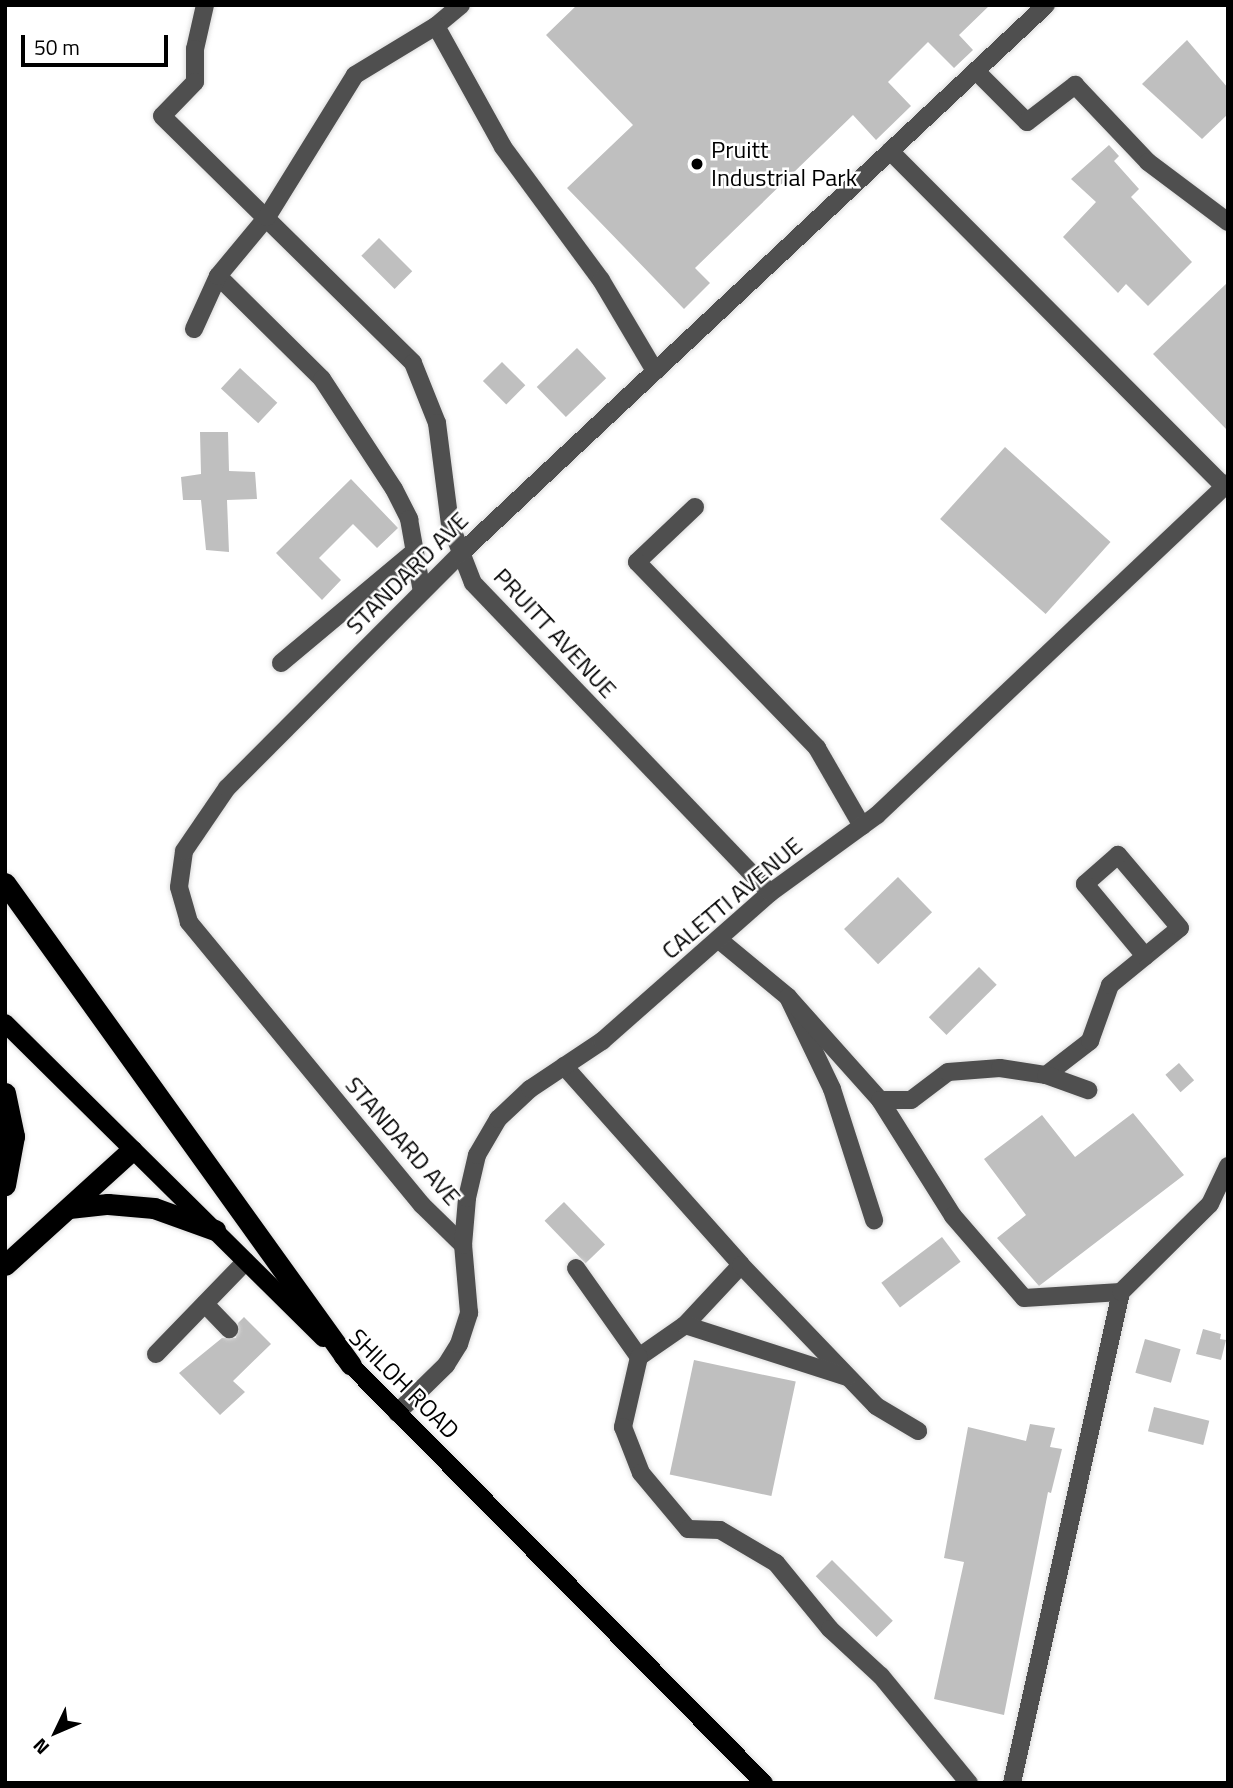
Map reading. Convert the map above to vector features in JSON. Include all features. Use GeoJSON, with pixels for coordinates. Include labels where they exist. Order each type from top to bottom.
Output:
{"type":"FeatureCollection","features":[{"type":"Feature","properties":{"kind":"highway"},"geometry":{"type":"LineString","coordinates":[[5,883],[351,1365]]}},
{"type":"Feature","properties":{"kind":"highway"},"geometry":{"type":"LineString","coordinates":[[5,1093],[14,1136],[5,1185]]}},
{"type":"Feature","properties":{"kind":"highway"},"geometry":{"type":"LineString","coordinates":[[5,1265],[132,1150]]}},
{"type":"Feature","properties":{"kind":"highway"},"geometry":{"type":"LineString","coordinates":[[69,1208],[108,1204],[154,1208],[215,1230]]}},
{"type":"Feature","properties":{"kind":"main road","name":"SHILOH ROAD"},"geometry":{"type":"LineString","coordinates":[[5,1023],[351,1365],[764,1783]]}},
{"type":"Feature","properties":{"kind":"street","name":"PRUITT AVENUE"},"geometry":{"type":"LineString","coordinates":[[205,5],[195,49],[195,82],[162,116],[413,363],[437,423],[450,524],[474,583],[498,612],[770,893]]}},
{"type":"Feature","properties":{"kind":"street"},"geometry":{"type":"LineString","coordinates":[[194,329],[218,276],[267,217],[355,75],[436,26],[461,5]]}},
{"type":"Feature","properties":{"kind":"street","name":"STANDARD AVE"},"geometry":{"type":"LineString","coordinates":[[463,1245],[422,1205],[189,922],[178,887],[184,851],[227,788],[460,554],[1046,5]]}},
{"type":"Feature","properties":{"kind":"street"},"geometry":{"type":"LineString","coordinates":[[436,26],[503,148],[601,280],[654,371]]}},
{"type":"Feature","properties":{"kind":"street"},"geometry":{"type":"LineString","coordinates":[[975,71],[1027,122],[1075,85],[1148,162],[1228,222]]}},
{"type":"Feature","properties":{"kind":"street"},"geometry":{"type":"LineString","coordinates":[[890,151],[1226,485]]}},
{"type":"Feature","properties":{"kind":"street"},"geometry":{"type":"LineString","coordinates":[[218,276],[322,379],[394,489],[409,519],[422,592]]}},
{"type":"Feature","properties":{"kind":"street","name":"CALETTI AVENUE"},"geometry":{"type":"LineString","coordinates":[[397,1413],[446,1365],[459,1344],[468,1313],[463,1245],[467,1198],[477,1155],[498,1119],[530,1089],[602,1041],[770,893],[862,826],[1226,485]]}},
{"type":"Feature","properties":{"kind":"street"},"geometry":{"type":"LineString","coordinates":[[695,507],[636,562],[817,748],[862,826]]}},
{"type":"Feature","properties":{"kind":"street"},"geometry":{"type":"LineString","coordinates":[[281,663],[415,551]]}},
{"type":"Feature","properties":{"kind":"street"},"geometry":{"type":"LineString","coordinates":[[1046,1075],[1090,1041],[1110,985],[1181,928],[1118,855],[1085,884],[1145,956]]}},
{"type":"Feature","properties":{"kind":"street"},"geometry":{"type":"LineString","coordinates":[[718,939],[788,997],[880,1100],[953,1216],[1024,1298],[1121,1292]]}},
{"type":"Feature","properties":{"kind":"street"},"geometry":{"type":"LineString","coordinates":[[788,997],[832,1089],[874,1220]]}},
{"type":"Feature","properties":{"kind":"street"},"geometry":{"type":"LineString","coordinates":[[564,1066],[741,1265],[876,1406],[918,1431]]}},
{"type":"Feature","properties":{"kind":"street"},"geometry":{"type":"LineString","coordinates":[[880,1100],[911,1100],[948,1072],[1000,1068],[1046,1075],[1088,1090]]}},
{"type":"Feature","properties":{"kind":"street"},"geometry":{"type":"LineString","coordinates":[[1012,1783],[1121,1292],[1210,1204],[1228,1166]]}},
{"type":"Feature","properties":{"kind":"street"},"geometry":{"type":"LineString","coordinates":[[156,1354],[246,1261]]}},
{"type":"Feature","properties":{"kind":"street"},"geometry":{"type":"LineString","coordinates":[[741,1265],[685,1325],[639,1357],[623,1427],[641,1473],[688,1528],[720,1530],[776,1563],[830,1629],[881,1676],[970,1783]]}},
{"type":"Feature","properties":{"kind":"street"},"geometry":{"type":"LineString","coordinates":[[576,1268],[639,1357]]}},
{"type":"Feature","properties":{"kind":"street"},"geometry":{"type":"LineString","coordinates":[[205,1304],[229,1329]]}},
{"type":"Feature","properties":{"kind":"street"},"geometry":{"type":"LineString","coordinates":[[685,1325],[850,1378]]}},
{"type":"Feature","properties":{"kind":"building","name":"Pruitt Industrial Park"},"geometry":{"type":"Polygon","coordinates":[[[577,5],[990,5],[959,35],[973,50],[954,68],[928,42],[888,82],[911,106],[876,140],[853,115],[695,268],[710,283],[684,309],[567,188],[633,125],[546,35],[577,5]]]}},
{"type":"Feature","properties":{"kind":"building"},"geometry":{"type":"Polygon","coordinates":[[[1187,40],[1228,88],[1228,114],[1202,139],[1142,84],[1187,40]]]}},
{"type":"Feature","properties":{"kind":"building"},"geometry":{"type":"Polygon","coordinates":[[[1109,145],[1119,156],[1114,161],[1139,189],[1131,197],[1192,262],[1148,306],[1126,284],[1118,293],[1063,237],[1096,202],[1071,179],[1109,145]]]}},
{"type":"Feature","properties":{"kind":"building"},"geometry":{"type":"Polygon","coordinates":[[[379,238],[412,271],[395,289],[361,256],[379,238]]]}},
{"type":"Feature","properties":{"kind":"building"},"geometry":{"type":"Polygon","coordinates":[[[1228,282],[1228,431],[1153,354],[1228,282]]]}},
{"type":"Feature","properties":{"kind":"building"},"geometry":{"type":"Polygon","coordinates":[[[577,348],[606,378],[566,417],[537,387],[577,348]]]}},
{"type":"Feature","properties":{"kind":"building"},"geometry":{"type":"Polygon","coordinates":[[[502,362],[525,385],[506,404],[483,381],[502,362]]]}},
{"type":"Feature","properties":{"kind":"building"},"geometry":{"type":"Polygon","coordinates":[[[240,368],[277,403],[258,423],[221,388],[240,368]]]}},
{"type":"Feature","properties":{"kind":"building"},"geometry":{"type":"Polygon","coordinates":[[[200,432],[228,432],[229,471],[255,472],[257,499],[227,500],[229,552],[206,550],[201,500],[183,500],[181,477],[201,474],[200,432]]]}},
{"type":"Feature","properties":{"kind":"building"},"geometry":{"type":"Polygon","coordinates":[[[1005,447],[1111,542],[1046,614],[940,519],[1005,447]]]}},
{"type":"Feature","properties":{"kind":"building"},"geometry":{"type":"Polygon","coordinates":[[[351,479],[398,528],[377,548],[353,524],[319,558],[341,580],[322,600],[276,553],[351,479]]]}},
{"type":"Feature","properties":{"kind":"building"},"geometry":{"type":"Polygon","coordinates":[[[898,877],[932,912],[878,964],[844,929],[898,877]]]}},
{"type":"Feature","properties":{"kind":"building"},"geometry":{"type":"Polygon","coordinates":[[[979,967],[997,985],[946,1035],[929,1017],[979,967]]]}},
{"type":"Feature","properties":{"kind":"building"},"geometry":{"type":"Polygon","coordinates":[[[1179,1063],[1194,1080],[1181,1092],[1165,1075],[1179,1063]]]}},
{"type":"Feature","properties":{"kind":"building"},"geometry":{"type":"Polygon","coordinates":[[[1133,1113],[1184,1175],[1039,1286],[997,1238],[1026,1215],[984,1159],[1042,1115],[1075,1157],[1133,1113]]]}},
{"type":"Feature","properties":{"kind":"building"},"geometry":{"type":"Polygon","coordinates":[[[564,1202],[605,1244],[586,1263],[545,1221],[564,1202]]]}},
{"type":"Feature","properties":{"kind":"building"},"geometry":{"type":"Polygon","coordinates":[[[942,1237],[961,1262],[900,1307],[881,1283],[942,1237]]]}},
{"type":"Feature","properties":{"kind":"building"},"geometry":{"type":"Polygon","coordinates":[[[244,1317],[271,1344],[233,1381],[245,1392],[220,1415],[179,1373],[222,1338],[236,1338],[238,1323],[244,1317]]]}},
{"type":"Feature","properties":{"kind":"building"},"geometry":{"type":"Polygon","coordinates":[[[1203,1329],[1221,1334],[1220,1339],[1226,1340],[1221,1360],[1196,1354],[1203,1329]]]}},
{"type":"Feature","properties":{"kind":"building"},"geometry":{"type":"Polygon","coordinates":[[[1145,1339],[1181,1349],[1171,1383],[1135,1373],[1145,1339]]]}},
{"type":"Feature","properties":{"kind":"building"},"geometry":{"type":"Polygon","coordinates":[[[694,1360],[796,1382],[771,1496],[670,1474],[694,1360]]]}},
{"type":"Feature","properties":{"kind":"building"},"geometry":{"type":"Polygon","coordinates":[[[1154,1407],[1209,1421],[1203,1445],[1148,1431],[1154,1407]]]}},
{"type":"Feature","properties":{"kind":"building"},"geometry":{"type":"Polygon","coordinates":[[[1030,1424],[1055,1428],[1050,1447],[1062,1449],[1051,1493],[1048,1492],[1004,1715],[934,1699],[964,1562],[944,1558],[968,1427],[1026,1441],[1030,1424]]]}},
{"type":"Feature","properties":{"kind":"building"},"geometry":{"type":"Polygon","coordinates":[[[832,1560],[893,1621],[877,1637],[816,1576],[832,1560]]]}},
{"type":"Feature","properties":{"kind":"place","name":"Pruitt Industrial Park"},"geometry":{"type":"Point","coordinates":[697,164]}}]}
